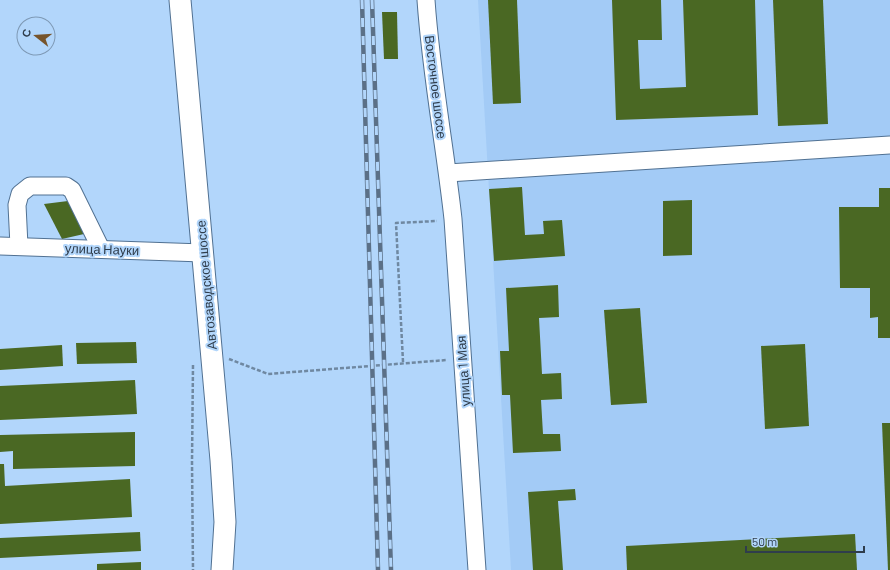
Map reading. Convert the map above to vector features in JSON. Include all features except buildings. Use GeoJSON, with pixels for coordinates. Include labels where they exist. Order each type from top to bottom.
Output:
{"type":"FeatureCollection","features":[{"type":"Feature","properties":{"kind":"main road","name":"Автозаводское шоссе"},"geometry":{"type":"LineString","coordinates":[[180,0],[222,468],[225,522],[222,570]]}},
{"type":"Feature","properties":{"kind":"street","name":"Восточное шоссе"},"geometry":{"type":"LineString","coordinates":[[426,0],[438,115],[448,173]]}},
{"type":"Feature","properties":{"kind":"street"},"geometry":{"type":"LineString","coordinates":[[448,173],[890,145]]}},
{"type":"Feature","properties":{"kind":"street","name":"улица 1 Мая"},"geometry":{"type":"LineString","coordinates":[[448,173],[453,219],[477,570]]}},
{"type":"Feature","properties":{"kind":"street"},"geometry":{"type":"LineString","coordinates":[[20,246],[17,205],[20,194],[30,186],[66,186],[72,190],[101,249]]}},
{"type":"Feature","properties":{"kind":"street","name":"улица Науки"},"geometry":{"type":"LineString","coordinates":[[0,246],[203,253]]}},
{"type":"Feature","properties":{"kind":"path"},"geometry":{"type":"LineString","coordinates":[[403,362],[396,223],[437,221]]}},
{"type":"Feature","properties":{"kind":"path"},"geometry":{"type":"LineString","coordinates":[[228,352],[229,359],[268,374],[403,362],[448,360]]}},
{"type":"Feature","properties":{"kind":"path"},"geometry":{"type":"LineString","coordinates":[[193,358],[193,570]]}},
{"type":"Feature","properties":{"kind":"shaded area"},"geometry":{"type":"Polygon","coordinates":[[[478,0],[890,0],[890,570],[511,570],[478,0]]]}},
{"type":"Feature","properties":{"kind":"railway"},"geometry":{"type":"LineString","coordinates":[[362,0],[378,570]]}},
{"type":"Feature","properties":{"kind":"railway"},"geometry":{"type":"LineString","coordinates":[[372,0],[391,570]]}}]}
